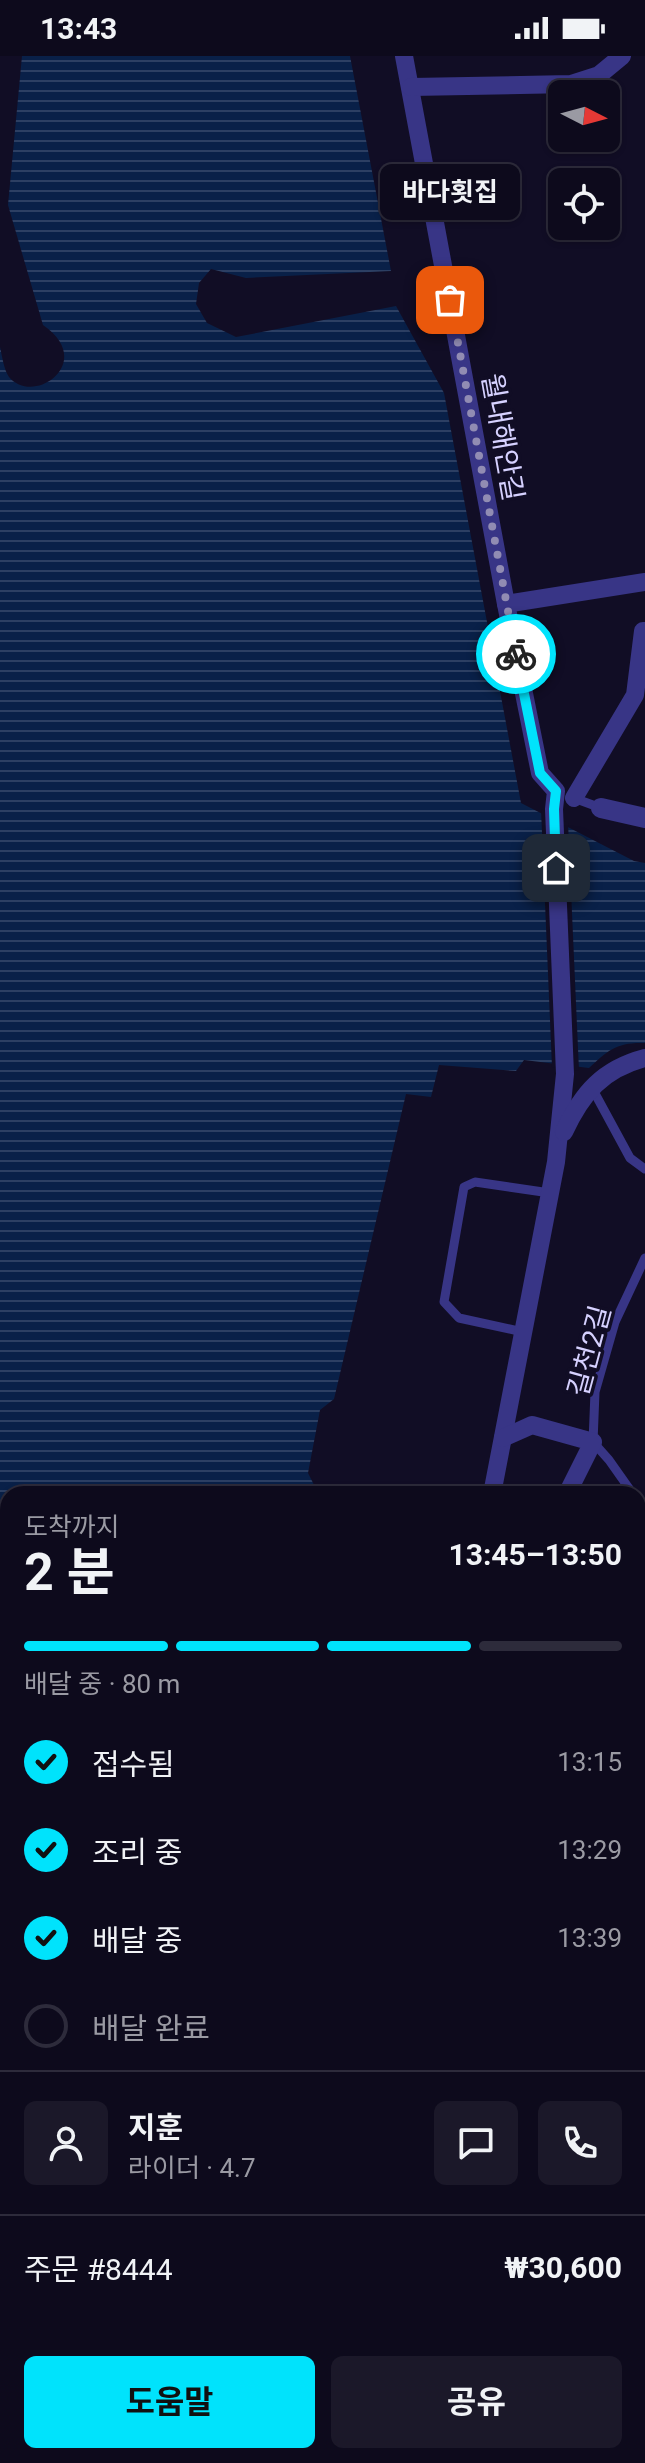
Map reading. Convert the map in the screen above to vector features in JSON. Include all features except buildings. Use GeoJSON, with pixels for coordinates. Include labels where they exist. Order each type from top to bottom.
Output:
{"type":"FeatureCollection","features":[{"type":"Feature","properties":{"kind":"street","name":"월내해안길"},"geometry":{"type":"LineString","coordinates":[[404,56],[540,773],[562,799]]}},
{"type":"Feature","properties":{"kind":"street"},"geometry":{"type":"LineString","coordinates":[[411,87],[571,84],[599,75],[622,56]]}},
{"type":"Feature","properties":{"kind":"street"},"geometry":{"type":"LineString","coordinates":[[506,604],[645,582]]}},
{"type":"Feature","properties":{"kind":"street"},"geometry":{"type":"LineString","coordinates":[[556,1162],[565,1074],[562,799],[635,695],[645,631]]}},
{"type":"Feature","properties":{"kind":"street"},"geometry":{"type":"LineString","coordinates":[[601,808],[645,818]]}},
{"type":"Feature","properties":{"kind":"street"},"geometry":{"type":"LineString","coordinates":[[494,1486],[556,1162],[565,1130],[579,1103],[592,1088],[617,1067],[645,1058]]}},
{"type":"Feature","properties":{"kind":"street"},"geometry":{"type":"LineString","coordinates":[[503,1438],[532,1425],[593,1442],[571,1486]]}},
{"type":"Feature","properties":{"kind":"lane"},"geometry":{"type":"LineString","coordinates":[[562,799],[601,808]]}},
{"type":"Feature","properties":{"kind":"lane"},"geometry":{"type":"LineString","coordinates":[[592,1088],[630,1158],[645,1169]]}},
{"type":"Feature","properties":{"kind":"lane"},"geometry":{"type":"LineString","coordinates":[[523,1332],[459,1318],[444,1302],[464,1187],[475,1182],[550,1193]]}},
{"type":"Feature","properties":{"kind":"lane","name":"길천2길"},"geometry":{"type":"LineString","coordinates":[[627,1486],[593,1442],[595,1392],[615,1322],[645,1258]]}},
{"type":"Feature","properties":{"kind":"water"},"geometry":{"type":"Polygon","coordinates":[[[22,56],[350,56],[391,271],[246,278],[211,269],[199,283],[196,304],[207,323],[236,337],[396,306],[444,393],[521,803],[634,861],[645,863],[645,1043],[614,1048],[589,1068],[524,1060],[516,1071],[439,1065],[431,1097],[406,1094],[334,1399],[320,1410],[308,1473],[314,1486],[0,1486],[0,347],[9,377],[20,385],[32,387],[56,376],[63,366],[64,353],[58,339],[43,325],[8,205],[22,56]]]}},
{"type":"Feature","properties":{"kind":"pier"},"geometry":{"type":"Polygon","coordinates":[[[541,809],[568,823],[579,1071],[552,1067],[541,809]]]}},
{"type":"Feature","properties":{"kind":"way so far"},"geometry":{"type":"LineString","coordinates":[[450,300],[516,654]]}},
{"type":"Feature","properties":{"kind":"place","name":"바다횟집"},"geometry":{"type":"Point","coordinates":[450,300]}},
{"type":"Feature","properties":{"kind":"route"},"geometry":{"type":"LineString","coordinates":[[516,654],[540,773],[556,791],[556,868]]}}]}
